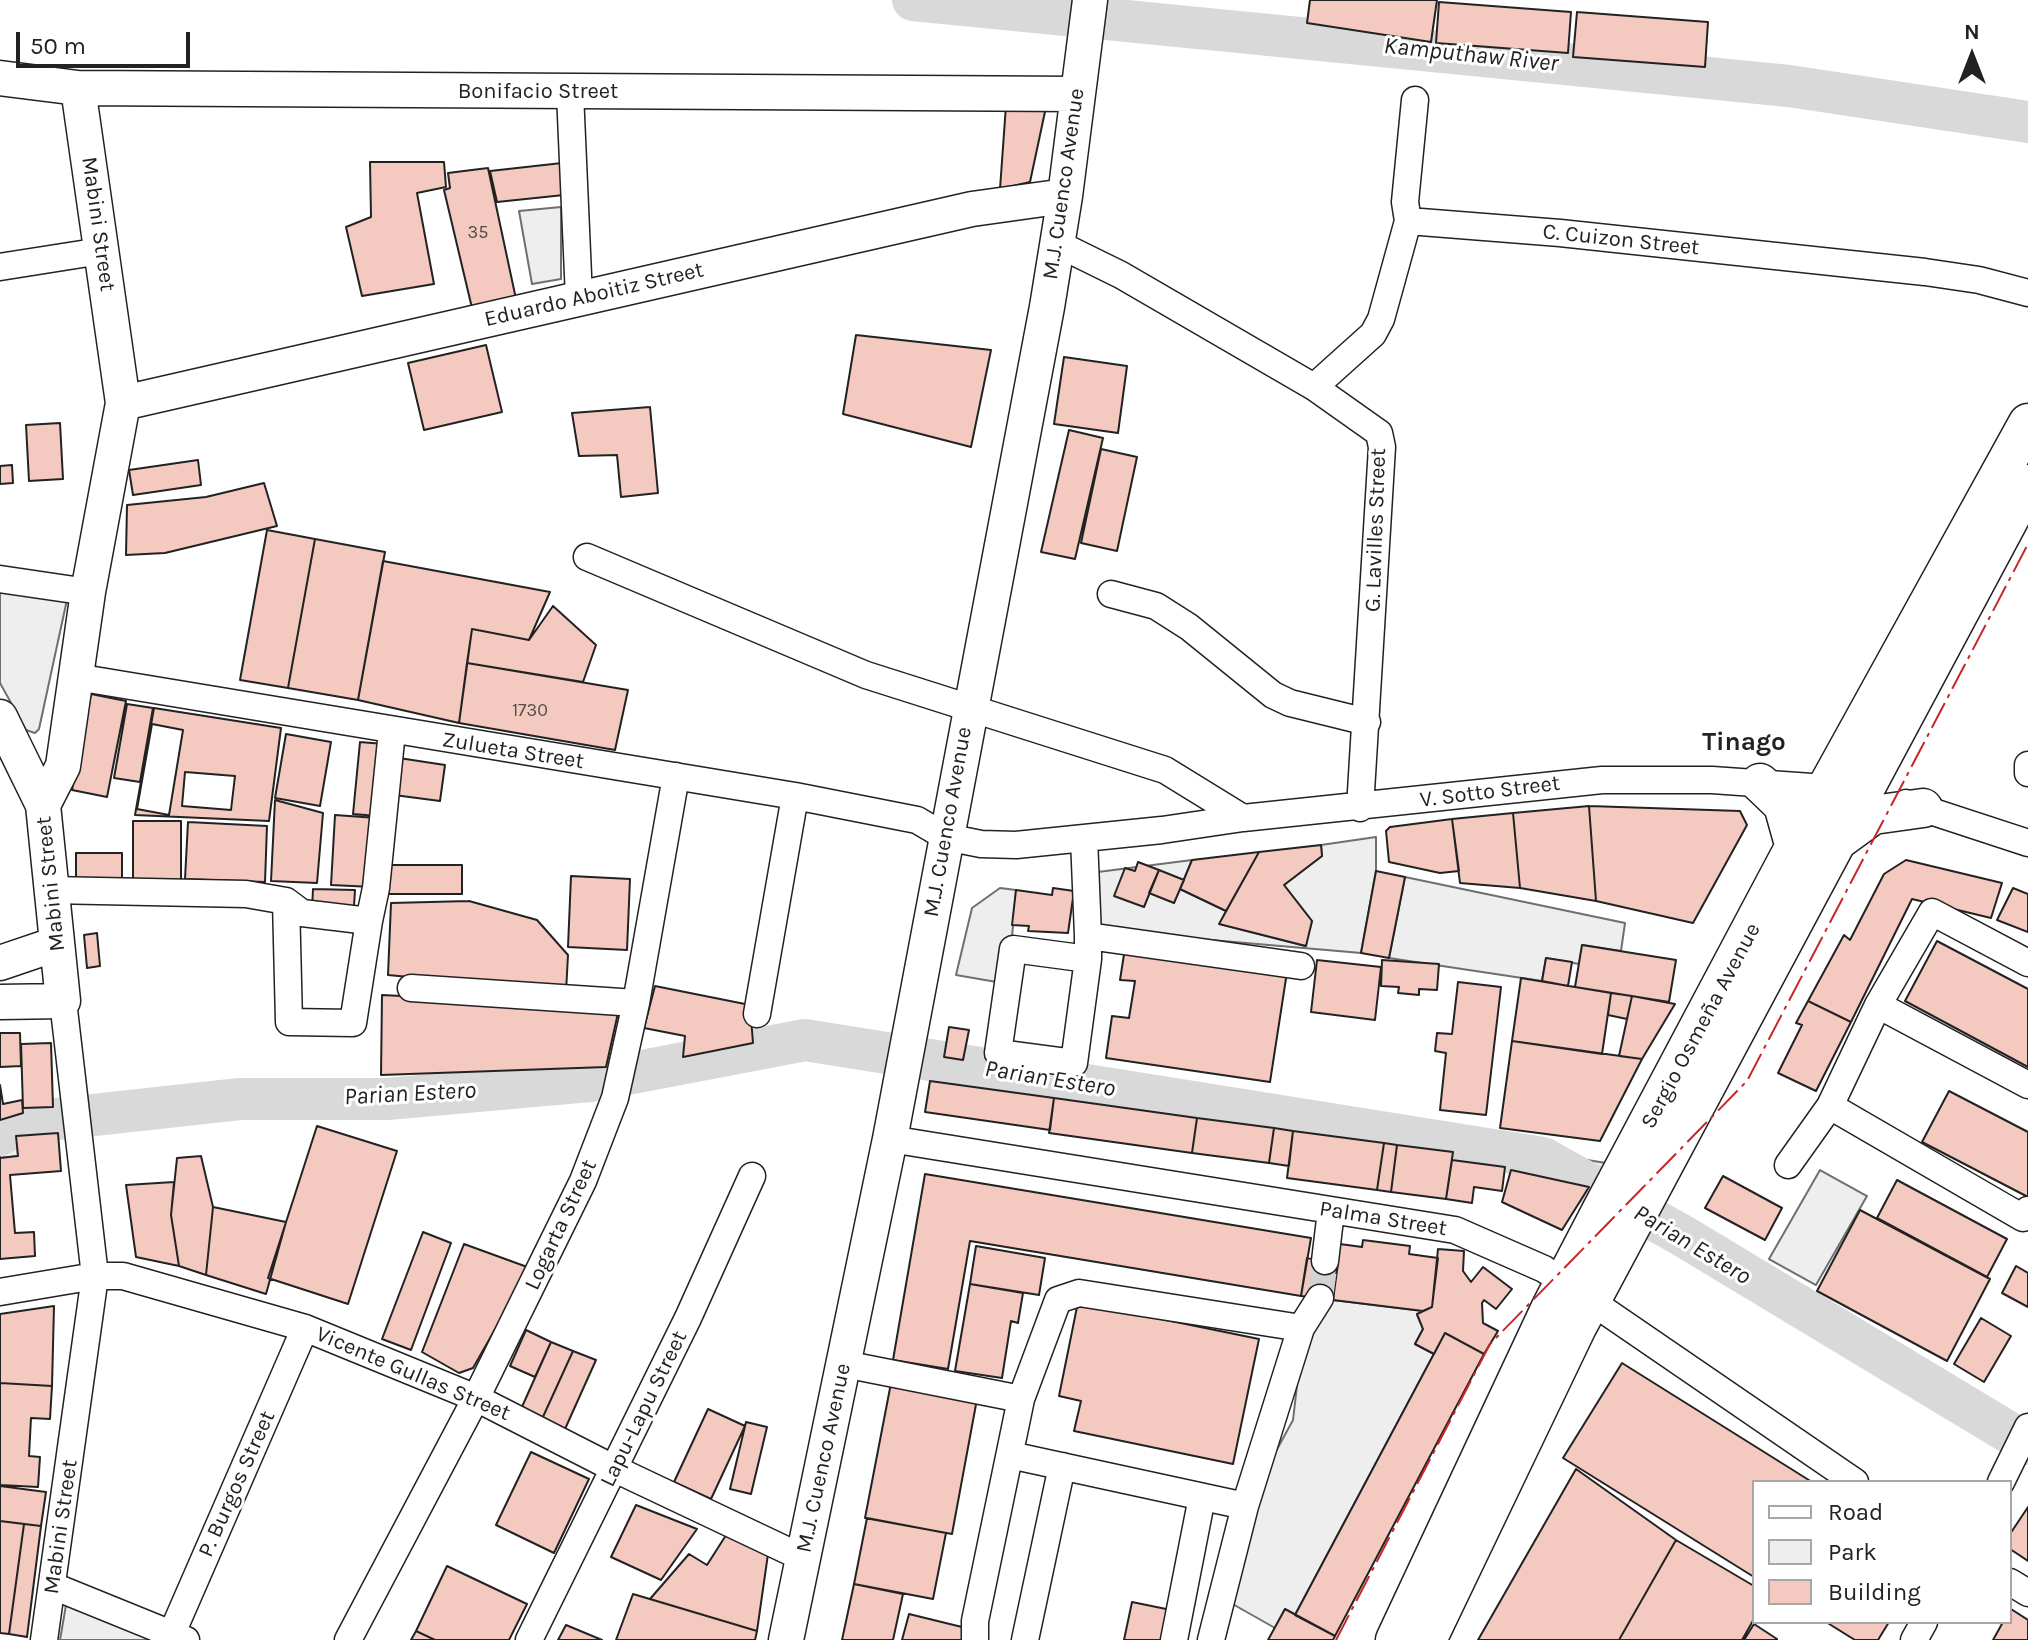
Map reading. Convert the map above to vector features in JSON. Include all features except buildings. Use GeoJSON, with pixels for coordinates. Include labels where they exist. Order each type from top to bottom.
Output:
{"type":"FeatureCollection","features":[{"type":"Feature","properties":{"kind":"highway","name":"Sergio Osmeña Avenue"},"geometry":{"type":"LineString","coordinates":[[1395,1640],[1614,1221],[1835,844],[1844,789],[2028,423]]}},
{"type":"Feature","properties":{"kind":"highway","name":"Sergio Osmeña Avenue"},"geometry":{"type":"LineString","coordinates":[[1649,1158],[1795,848],[1844,789],[1886,748],[2028,484]]}},
{"type":"Feature","properties":{"kind":"highway"},"geometry":{"type":"LineString","coordinates":[[1835,844],[1873,815],[1912,805],[1888,780],[1886,748]]}},
{"type":"Feature","properties":{"kind":"highway"},"geometry":{"type":"LineString","coordinates":[[1760,783],[1783,805],[1795,848]]}},
{"type":"Feature","properties":{"kind":"highway","name":"Sergio Osmeña Avenue"},"geometry":{"type":"LineString","coordinates":[[1427,1640],[1577,1293]]}},
{"type":"Feature","properties":{"kind":"main road","name":"M.J. Cuenco Avenue"},"geometry":{"type":"LineString","coordinates":[[786,1640],[894,1123],[1058,244],[1089,2]]}},
{"type":"Feature","properties":{"kind":"main road","name":"Bonifacio Street"},"geometry":{"type":"LineString","coordinates":[[0,78],[78,88],[1077,94]]}},
{"type":"Feature","properties":{"kind":"main road","name":"Mabini Street"},"geometry":{"type":"LineString","coordinates":[[63,1001],[43,805],[63,766],[88,592],[123,403],[78,88]]}},
{"type":"Feature","properties":{"kind":"main road","name":"Eduardo Aboitiz Street"},"geometry":{"type":"LineString","coordinates":[[123,403],[972,209],[1065,196]]}},
{"type":"Feature","properties":{"kind":"main road"},"geometry":{"type":"LineString","coordinates":[[0,717],[43,805]]}},
{"type":"Feature","properties":{"kind":"main road"},"geometry":{"type":"LineString","coordinates":[[0,963],[56,944]]}},
{"type":"Feature","properties":{"kind":"main road"},"geometry":{"type":"LineString","coordinates":[[0,1002],[63,1001]]}},
{"type":"Feature","properties":{"kind":"street"},"geometry":{"type":"LineString","coordinates":[[570,93],[579,298]]}},
{"type":"Feature","properties":{"kind":"street"},"geometry":{"type":"LineString","coordinates":[[1314,387],[1373,334],[1381,319],[1408,221],[1405,202],[1415,100]]}},
{"type":"Feature","properties":{"kind":"street","name":"C. Cuizon Street"},"geometry":{"type":"LineString","coordinates":[[1408,221],[1560,233],[1925,272],[2002,285],[2028,293]]}},
{"type":"Feature","properties":{"kind":"street","name":"G. Lavilles Street"},"geometry":{"type":"LineString","coordinates":[[1058,244],[1121,275],[1314,387],[1379,433],[1382,447],[1360,808]]}},
{"type":"Feature","properties":{"kind":"street"},"geometry":{"type":"LineString","coordinates":[[0,267],[101,251]]}},
{"type":"Feature","properties":{"kind":"street"},"geometry":{"type":"LineString","coordinates":[[587,557],[866,675],[1165,770],[1243,818]]}},
{"type":"Feature","properties":{"kind":"street"},"geometry":{"type":"LineString","coordinates":[[0,579],[88,592]]}},
{"type":"Feature","properties":{"kind":"street"},"geometry":{"type":"LineString","coordinates":[[1111,594],[1156,606],[1189,627],[1273,695],[1290,703],[1367,722]]}},
{"type":"Feature","properties":{"kind":"street","name":"Zulueta Street"},"geometry":{"type":"LineString","coordinates":[[76,677],[795,796],[917,820],[946,837]]}},
{"type":"Feature","properties":{"kind":"street"},"geometry":{"type":"LineString","coordinates":[[286,901],[289,1022],[353,1023],[376,888],[392,731]]}},
{"type":"Feature","properties":{"kind":"street"},"geometry":{"type":"LineString","coordinates":[[2028,765],[2028,773]]}},
{"type":"Feature","properties":{"kind":"street","name":"Logarta Street"},"geometry":{"type":"LineString","coordinates":[[348,1640],[566,1220],[615,1098],[636,1003],[676,776]]}},
{"type":"Feature","properties":{"kind":"street","name":"V. Sotto Street"},"geometry":{"type":"LineString","coordinates":[[946,837],[981,844],[1016,845],[1602,780],[1760,783],[1844,789],[2026,836]]}},
{"type":"Feature","properties":{"kind":"street"},"geometry":{"type":"LineString","coordinates":[[757,1014],[795,796]]}},
{"type":"Feature","properties":{"kind":"street"},"geometry":{"type":"LineString","coordinates":[[1084,838],[1088,948],[1074,1063],[998,1053],[1013,949],[1088,948],[1301,966]]}},
{"type":"Feature","properties":{"kind":"street"},"geometry":{"type":"LineString","coordinates":[[50,890],[246,894],[286,901],[302,913],[369,921]]}},
{"type":"Feature","properties":{"kind":"street"},"geometry":{"type":"LineString","coordinates":[[1788,1165],[1830,1106],[1878,1005],[1932,912],[2028,963]]}},
{"type":"Feature","properties":{"kind":"street"},"geometry":{"type":"LineString","coordinates":[[411,988],[636,1003]]}},
{"type":"Feature","properties":{"kind":"street","name":"Mabini Street"},"geometry":{"type":"LineString","coordinates":[[44,1640],[95,1276],[63,1001]]}},
{"type":"Feature","properties":{"kind":"street"},"geometry":{"type":"LineString","coordinates":[[1878,1005],[2028,1085]]}},
{"type":"Feature","properties":{"kind":"street"},"geometry":{"type":"LineString","coordinates":[[1830,1106],[2023,1218],[2028,1210]]}},
{"type":"Feature","properties":{"kind":"street","name":"Palma Street"},"geometry":{"type":"LineString","coordinates":[[894,1123],[1331,1211],[1455,1230],[1544,1269],[1852,1480]]}},
{"type":"Feature","properties":{"kind":"street","name":"Lapu-Lapu Street"},"geometry":{"type":"LineString","coordinates":[[529,1640],[615,1469],[752,1176]]}},
{"type":"Feature","properties":{"kind":"street"},"geometry":{"type":"LineString","coordinates":[[1325,1261],[1331,1211]]}},
{"type":"Feature","properties":{"kind":"street","name":"Vicente Gullas Street"},"geometry":{"type":"LineString","coordinates":[[0,1292],[95,1276],[123,1276],[305,1328],[476,1398],[615,1469],[803,1558]]}},
{"type":"Feature","properties":{"kind":"street"},"geometry":{"type":"LineString","coordinates":[[975,1640],[975,1621],[1021,1399],[1058,1300],[1079,1293],[1301,1328]]}},
{"type":"Feature","properties":{"kind":"street"},"geometry":{"type":"LineString","coordinates":[[1211,1640],[1245,1506],[1301,1328],[1320,1298]]}},
{"type":"Feature","properties":{"kind":"street","name":"P. Burgos Street"},"geometry":{"type":"LineString","coordinates":[[176,1638],[305,1328]]}},
{"type":"Feature","properties":{"kind":"street"},"geometry":{"type":"LineString","coordinates":[[844,1364],[1021,1399]]}},
{"type":"Feature","properties":{"kind":"street"},"geometry":{"type":"LineString","coordinates":[[2002,1480],[2028,1428]]}},
{"type":"Feature","properties":{"kind":"street"},"geometry":{"type":"LineString","coordinates":[[1010,1455],[1245,1506]]}},
{"type":"Feature","properties":{"kind":"street"},"geometry":{"type":"LineString","coordinates":[[1025,1640],[1062,1466]]}},
{"type":"Feature","properties":{"kind":"street"},"geometry":{"type":"LineString","coordinates":[[1174,1640],[1202,1497]]}},
{"type":"Feature","properties":{"kind":"street"},"geometry":{"type":"LineString","coordinates":[[53,1586],[176,1638]]}},
{"type":"Feature","properties":{"kind":"green space"},"geometry":{"type":"Polygon","coordinates":[[[561,207],[561,279],[532,284],[519,211],[561,207]]]}},
{"type":"Feature","properties":{"kind":"green space"},"geometry":{"type":"Polygon","coordinates":[[[0,585],[68,595],[39,729],[35,733],[26,730],[0,683],[0,585]]]}},
{"type":"Feature","properties":{"kind":"green space"},"geometry":{"type":"Polygon","coordinates":[[[1376,837],[1376,871],[1361,953],[1096,930],[1090,873],[1192,860],[1180,889],[1226,911],[1220,924],[1305,946],[1312,921],[1284,885],[1322,856],[1321,845],[1376,837]]]}},
{"type":"Feature","properties":{"kind":"green space"},"geometry":{"type":"Polygon","coordinates":[[[1405,877],[1625,923],[1621,951],[1583,945],[1579,964],[1546,958],[1542,981],[1389,958],[1405,877]]]}},
{"type":"Feature","properties":{"kind":"green space"},"geometry":{"type":"Polygon","coordinates":[[[1000,888],[1016,890],[1008,984],[956,975],[972,908],[1000,888]]]}},
{"type":"Feature","properties":{"kind":"green space"},"geometry":{"type":"Polygon","coordinates":[[[937,1056],[1606,1163],[1589,1187],[1505,1167],[1452,1160],[1452,1152],[930,1081],[937,1056]]]}},
{"type":"Feature","properties":{"kind":"green space"},"geometry":{"type":"Polygon","coordinates":[[[53,1107],[58,1133],[17,1136],[18,1156],[0,1158],[0,1120],[23,1108],[53,1107]]]}},
{"type":"Feature","properties":{"kind":"green space"},"geometry":{"type":"Polygon","coordinates":[[[1820,1170],[1867,1196],[1816,1285],[1769,1259],[1820,1170]]]}},
{"type":"Feature","properties":{"kind":"green space"},"geometry":{"type":"Polygon","coordinates":[[[1333,1300],[1423,1311],[1417,1315],[1423,1329],[1415,1344],[1434,1354],[1295,1615],[1285,1609],[1275,1628],[1229,1602],[1263,1475],[1293,1420],[1301,1351],[1333,1300]]]}},
{"type":"Feature","properties":{"kind":"green space"},"geometry":{"type":"Polygon","coordinates":[[[66,1605],[153,1640],[60,1640],[66,1605]]]}},
{"type":"Feature","properties":{"kind":"waterway","name":"Kamputhaw River"},"geometry":{"type":"LineString","coordinates":[[913,0],[1789,86],[2028,122]]}},
{"type":"Feature","properties":{"kind":"waterway","name":"Parian Estero"},"geometry":{"type":"LineString","coordinates":[[0,1135],[16,1125],[48,1120],[240,1099],[387,1099],[590,1081],[805,1040],[1543,1158],[1683,1236],[2028,1444]]}},
{"type":"Feature","properties":{"kind":"tunnel"},"geometry":{"type":"LineString","coordinates":[[1320,1298],[1325,1261]]}},
{"type":"Feature","properties":{"kind":"power"},"geometry":{"type":"LineString","coordinates":[[1336,1640],[1490,1344],[1747,1081],[2028,544]]}},
{"type":"Feature","properties":{"kind":"district","name":"Tinago"},"geometry":{"type":"Point","coordinates":[1744,743]}}]}
